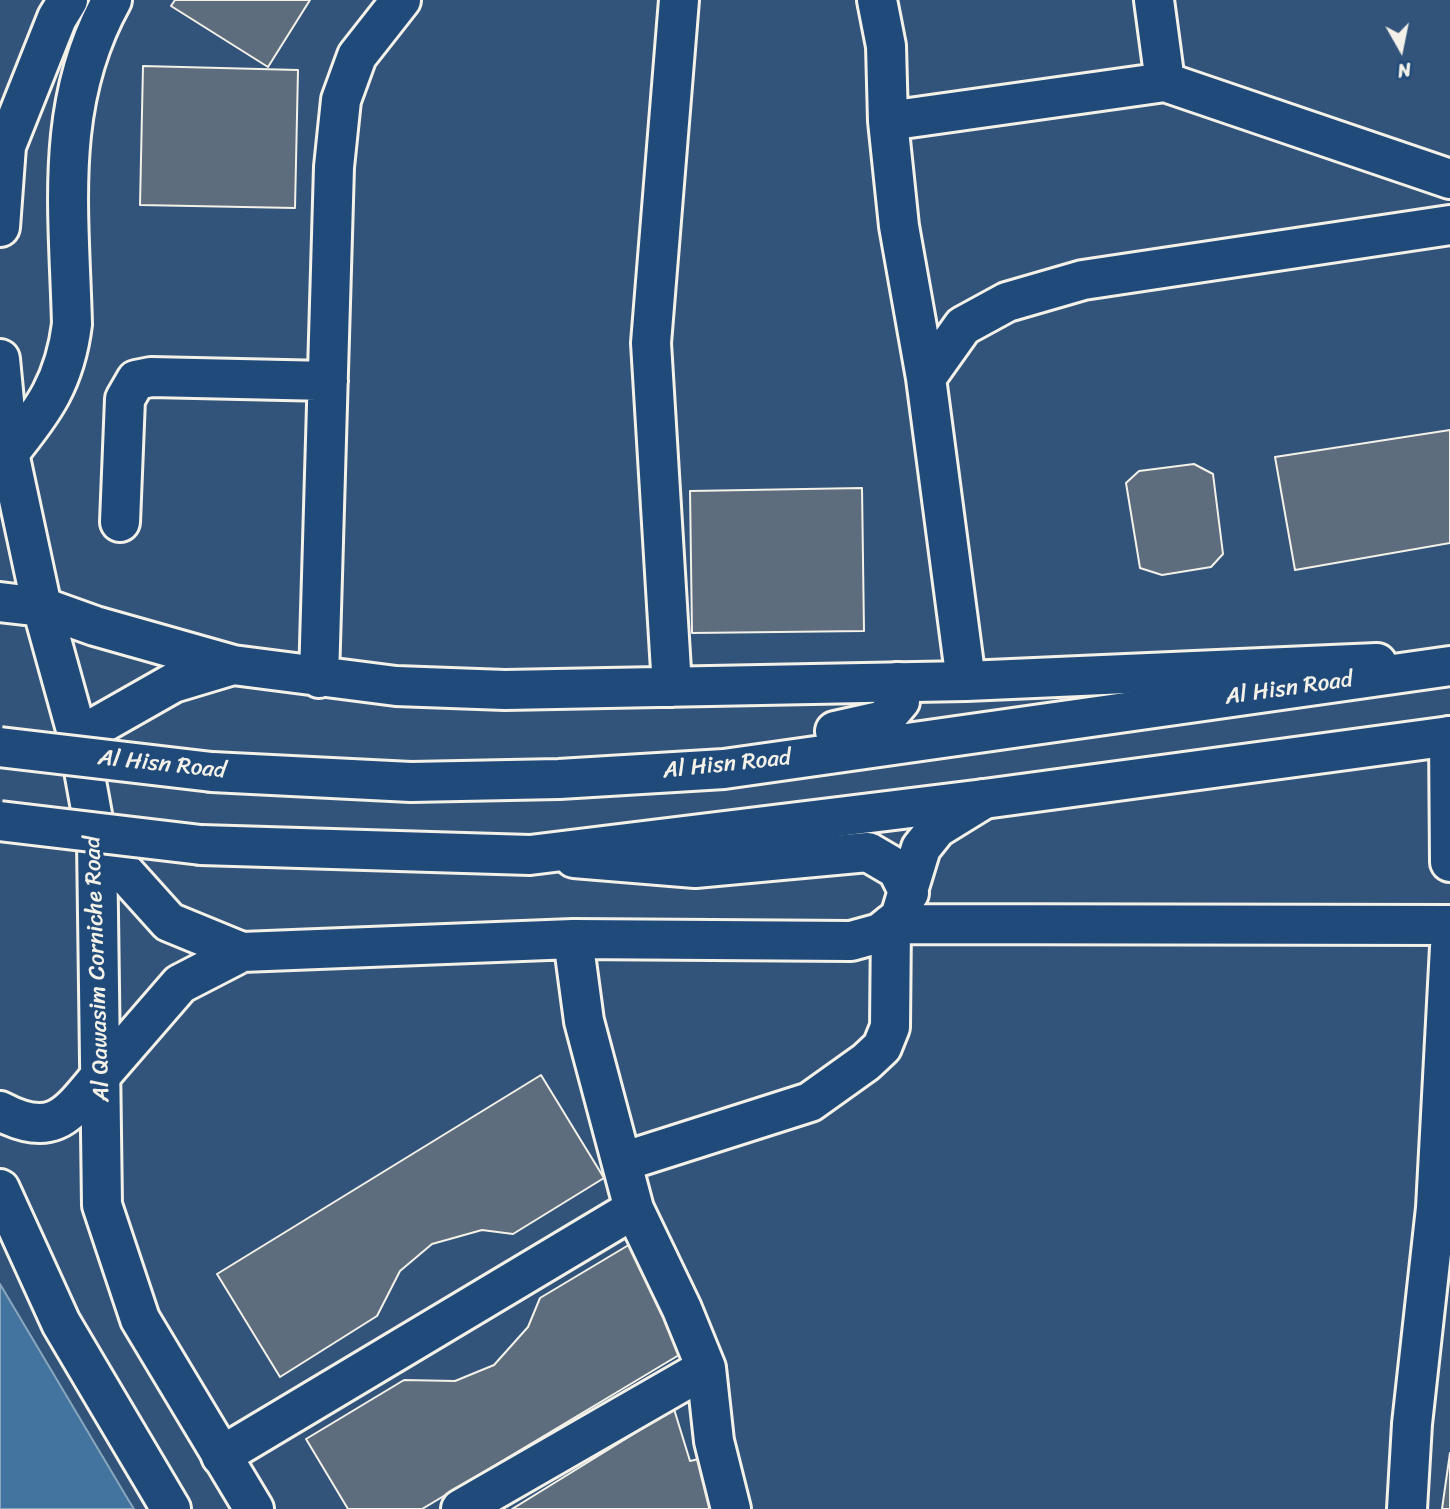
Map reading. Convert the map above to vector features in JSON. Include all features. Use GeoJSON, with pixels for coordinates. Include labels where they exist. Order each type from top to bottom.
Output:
{"type":"FeatureCollection","features":[{"type":"Feature","properties":{"kind":"street"},"geometry":{"type":"LineString","coordinates":[[0,227],[6,146],[57,18],[68,0]]}},
{"type":"Feature","properties":{"kind":"street"},"geometry":{"type":"LineString","coordinates":[[9,453],[44,410],[64,369],[72,324],[68,161],[71,119],[83,64],[112,0]]}},
{"type":"Feature","properties":{"kind":"street"},"geometry":{"type":"LineString","coordinates":[[319,678],[334,167],[341,100],[357,56],[401,0]]}},
{"type":"Feature","properties":{"kind":"street"},"geometry":{"type":"LineString","coordinates":[[672,687],[652,343],[679,0]]}},
{"type":"Feature","properties":{"kind":"street"},"geometry":{"type":"LineString","coordinates":[[877,0],[886,46],[888,121],[899,226],[926,378],[967,681]]}},
{"type":"Feature","properties":{"kind":"street"},"geometry":{"type":"LineString","coordinates":[[1154,0],[1166,82]]}},
{"type":"Feature","properties":{"kind":"street"},"geometry":{"type":"LineString","coordinates":[[888,121],[1166,82],[1450,179]]}},
{"type":"Feature","properties":{"kind":"street"},"geometry":{"type":"LineString","coordinates":[[926,378],[963,326],[1007,302],[1083,280],[1450,225]]}},
{"type":"Feature","properties":{"kind":"street","name":"Al Qawasim Corniche Road"},"geometry":{"type":"LineString","coordinates":[[0,359],[9,453],[42,607],[78,737],[97,842],[102,1205],[140,1319],[254,1509]]}},
{"type":"Feature","properties":{"kind":"street"},"geometry":{"type":"LineString","coordinates":[[120,522],[125,399],[136,380],[151,377],[328,381]]}},
{"type":"Feature","properties":{"kind":"street"},"geometry":{"type":"LineString","coordinates":[[0,602],[42,607],[94,626],[233,665],[396,686],[505,690],[967,681],[1250,666],[1450,663]]}},
{"type":"Feature","properties":{"kind":"street","name":"Al Hisn Road"},"geometry":{"type":"LineString","coordinates":[[0,747],[212,772],[411,782],[559,779],[724,769],[1450,663]]}},
{"type":"Feature","properties":{"kind":"street"},"geometry":{"type":"LineString","coordinates":[[78,737],[173,683],[233,665]]}},
{"type":"Feature","properties":{"kind":"street"},"geometry":{"type":"LineString","coordinates":[[212,772],[414,758],[718,746],[850,730],[884,720],[900,701],[898,682]]}},
{"type":"Feature","properties":{"kind":"street"},"geometry":{"type":"LineString","coordinates":[[530,855],[984,799],[1450,736],[1450,862]]}},
{"type":"Feature","properties":{"kind":"street"},"geometry":{"type":"LineString","coordinates":[[97,842],[169,922],[242,951],[573,939],[851,941],[880,933],[900,908],[921,848],[937,828],[984,799]]}},
{"type":"Feature","properties":{"kind":"street"},"geometry":{"type":"LineString","coordinates":[[0,821],[201,845],[530,855],[695,868],[868,852],[897,869],[900,908],[890,1027],[882,1047],[866,1062],[810,1102],[622,1162]]}},
{"type":"Feature","properties":{"kind":"street"},"geometry":{"type":"LineString","coordinates":[[900,908],[1450,925]]}},
{"type":"Feature","properties":{"kind":"street"},"geometry":{"type":"LineString","coordinates":[[573,939],[584,1021],[634,1209],[682,1309],[706,1368],[714,1441],[731,1509]]}},
{"type":"Feature","properties":{"kind":"street"},"geometry":{"type":"LineString","coordinates":[[1407,1509],[1435,1361],[1436,1208],[1446,1096],[1450,947]]}},
{"type":"Feature","properties":{"kind":"street"},"geometry":{"type":"LineString","coordinates":[[0,1111],[22,1123],[46,1123],[69,1115],[180,984],[242,951]]}},
{"type":"Feature","properties":{"kind":"street"},"geometry":{"type":"LineString","coordinates":[[0,1189],[61,1323],[171,1509]]}},
{"type":"Feature","properties":{"kind":"street"},"geometry":{"type":"LineString","coordinates":[[221,1456],[634,1209]]}},
{"type":"Feature","properties":{"kind":"street"},"geometry":{"type":"LineString","coordinates":[[461,1509],[706,1368]]}},
{"type":"Feature","properties":{"kind":"water"},"geometry":{"type":"Polygon","coordinates":[[[0,1284],[129,1501],[134,1509],[0,1509],[0,1284]]]}},
{"type":"Feature","properties":{"kind":"building"},"geometry":{"type":"Polygon","coordinates":[[[175,0],[310,0],[268,67],[171,6],[175,0]]]}},
{"type":"Feature","properties":{"kind":"building"},"geometry":{"type":"Polygon","coordinates":[[[143,66],[298,70],[295,208],[140,205],[143,66]]]}},
{"type":"Feature","properties":{"kind":"building"},"geometry":{"type":"Polygon","coordinates":[[[1450,430],[1450,543],[1295,570],[1275,457],[1450,430]]]}},
{"type":"Feature","properties":{"kind":"building"},"geometry":{"type":"Polygon","coordinates":[[[1194,464],[1213,474],[1223,554],[1211,567],[1162,575],[1140,568],[1126,483],[1139,471],[1194,464]]]}},
{"type":"Feature","properties":{"kind":"building"},"geometry":{"type":"Polygon","coordinates":[[[862,488],[864,631],[692,633],[690,491],[862,488]]]}},
{"type":"Feature","properties":{"kind":"building"},"geometry":{"type":"Polygon","coordinates":[[[541,1075],[604,1178],[513,1234],[482,1230],[432,1244],[400,1271],[377,1316],[280,1377],[217,1274],[541,1075]]]}},
{"type":"Feature","properties":{"kind":"building"},"geometry":{"type":"Polygon","coordinates":[[[632,1243],[694,1346],[422,1509],[348,1509],[306,1439],[404,1380],[455,1381],[494,1365],[528,1327],[540,1298],[632,1243]]]}},
{"type":"Feature","properties":{"kind":"building"},"geometry":{"type":"Polygon","coordinates":[[[674,1409],[690,1461],[708,1457],[725,1509],[512,1509],[674,1409]]]}},
{"type":"Feature","properties":{"kind":"building"},"geometry":{"type":"Polygon","coordinates":[[[1450,1453],[1450,1509],[1442,1509],[1450,1453]]]}}]}
